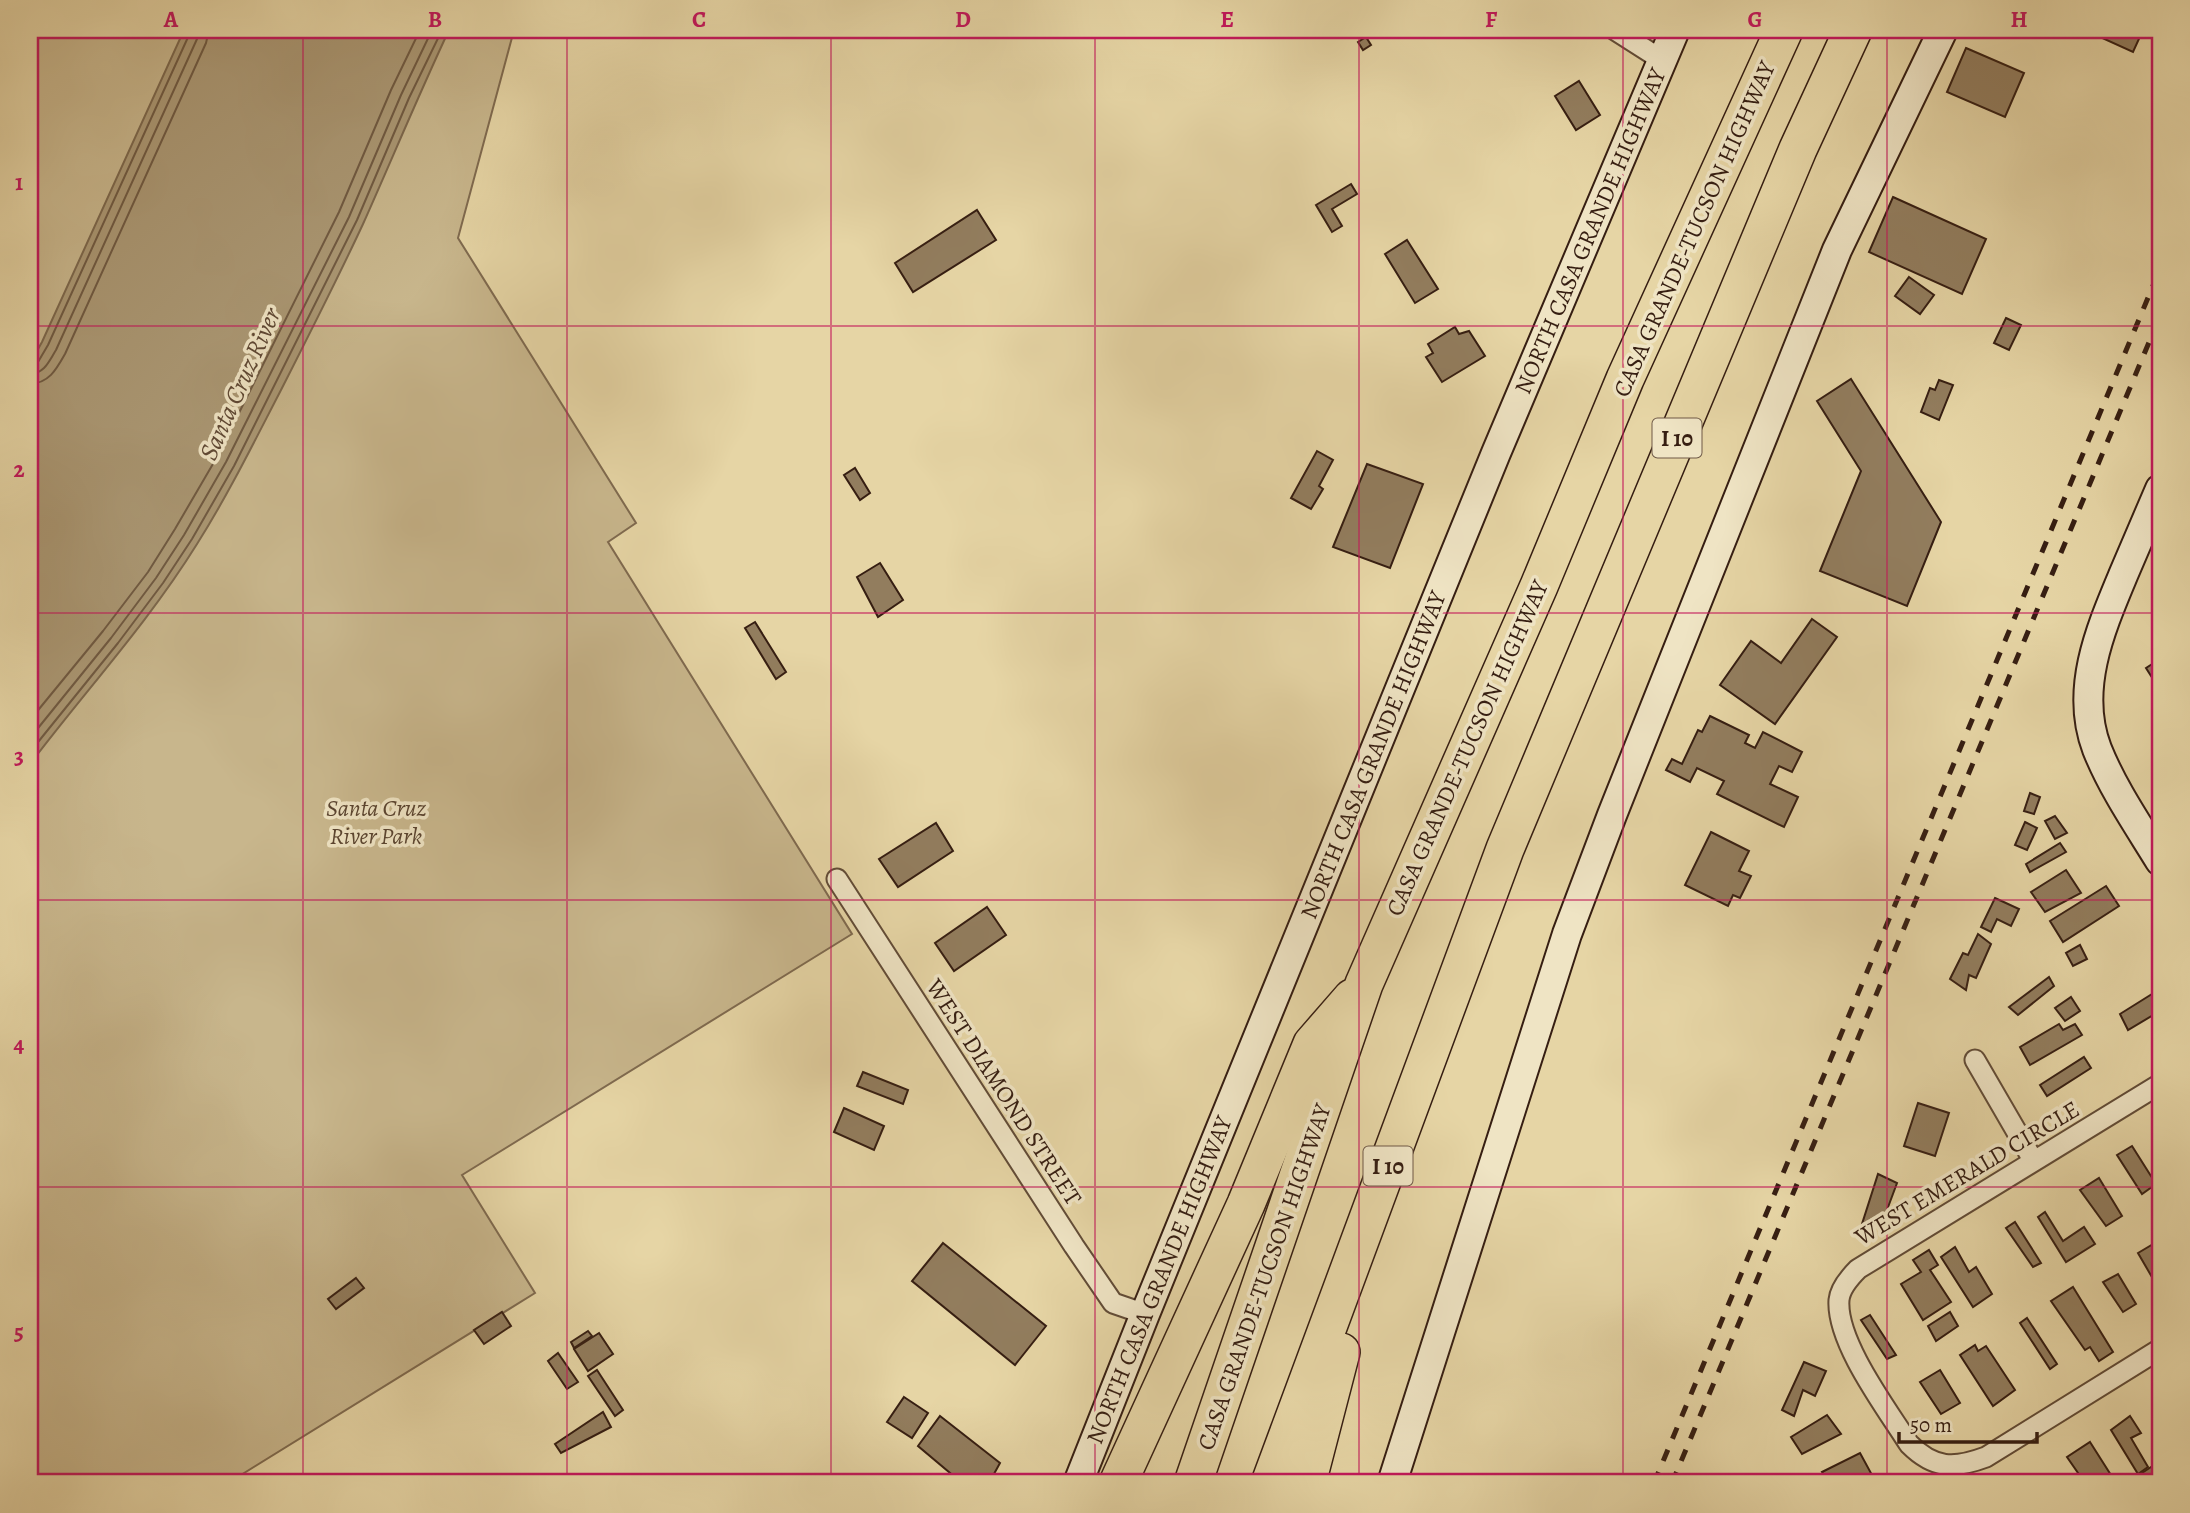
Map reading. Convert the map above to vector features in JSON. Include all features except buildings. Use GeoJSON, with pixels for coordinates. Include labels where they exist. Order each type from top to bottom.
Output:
{"type":"FeatureCollection","features":[{"type":"Feature","properties":{"kind":"highway","name":"CASA GRANDE-TUCSON HIGHWAY"},"geometry":{"type":"LineString","coordinates":[[1193,1483],[1364,984],[1539,586],[1625,379],[1784,30]]}},
{"type":"Feature","properties":{"kind":"highway","name":"I 10"},"geometry":{"type":"LineString","coordinates":[[1270,1483],[1505,849],[1798,149],[1853,30]]}},
{"type":"Feature","properties":{"kind":"highway"},"geometry":{"type":"LineString","coordinates":[[1118,1483],[1246,1204],[1312,1044],[1364,984]]}},
{"type":"Feature","properties":{"kind":"highway"},"geometry":{"type":"LineString","coordinates":[[1307,1483],[1371,1236],[1373,1205]]}},
{"type":"Feature","properties":{"kind":"main road","name":"NORTH CASA GRANDE HIGHWAY"},"geometry":{"type":"LineString","coordinates":[[1078,1483],[1144,1314],[1496,453],[1675,30]]}},
{"type":"Feature","properties":{"kind":"main road"},"geometry":{"type":"LineString","coordinates":[[1392,1483],[1567,934],[1612,815],[1837,250],[1943,30]]}},
{"type":"Feature","properties":{"kind":"main road"},"geometry":{"type":"LineString","coordinates":[[2160,489],[2111,603],[2094,654],[2088,686],[2088,705],[2096,747],[2117,791],[2160,861]]}},
{"type":"Feature","properties":{"kind":"street"},"geometry":{"type":"LineString","coordinates":[[1615,30],[1662,60]]}},
{"type":"Feature","properties":{"kind":"street","name":"WEST DIAMOND STREET"},"geometry":{"type":"LineString","coordinates":[[837,879],[1113,1303],[1144,1314]]}},
{"type":"Feature","properties":{"kind":"street"},"geometry":{"type":"LineString","coordinates":[[1975,1060],[2033,1160]]}},
{"type":"Feature","properties":{"kind":"street","name":"WEST EMERALD CIRCLE"},"geometry":{"type":"LineString","coordinates":[[2160,1084],[1858,1269],[1848,1278],[1839,1301],[1843,1327],[1851,1351],[1909,1444],[1927,1459],[1947,1465],[1965,1465],[1986,1457],[2160,1349]]}},
{"type":"Feature","properties":{"kind":"green space","name":"Santa Cruz River Park"},"geometry":{"type":"Polygon","coordinates":[[[30,30],[514,30],[458,238],[636,523],[608,542],[852,934],[462,1175],[535,1293],[228,1483],[30,1483],[30,30]]]}},
{"type":"Feature","properties":{"kind":"water","name":"Santa Cruz River"},"geometry":{"type":"Polygon","coordinates":[[[184,30],[449,30],[343,266],[219,507],[158,601],[30,764],[30,363],[184,30]]]}},
{"type":"Feature","properties":{"kind":"railway"},"geometry":{"type":"LineString","coordinates":[[1654,1483],[2160,269]]}},
{"type":"Feature","properties":{"kind":"railway"},"geometry":{"type":"LineString","coordinates":[[1672,1483],[2160,316]]}}]}
